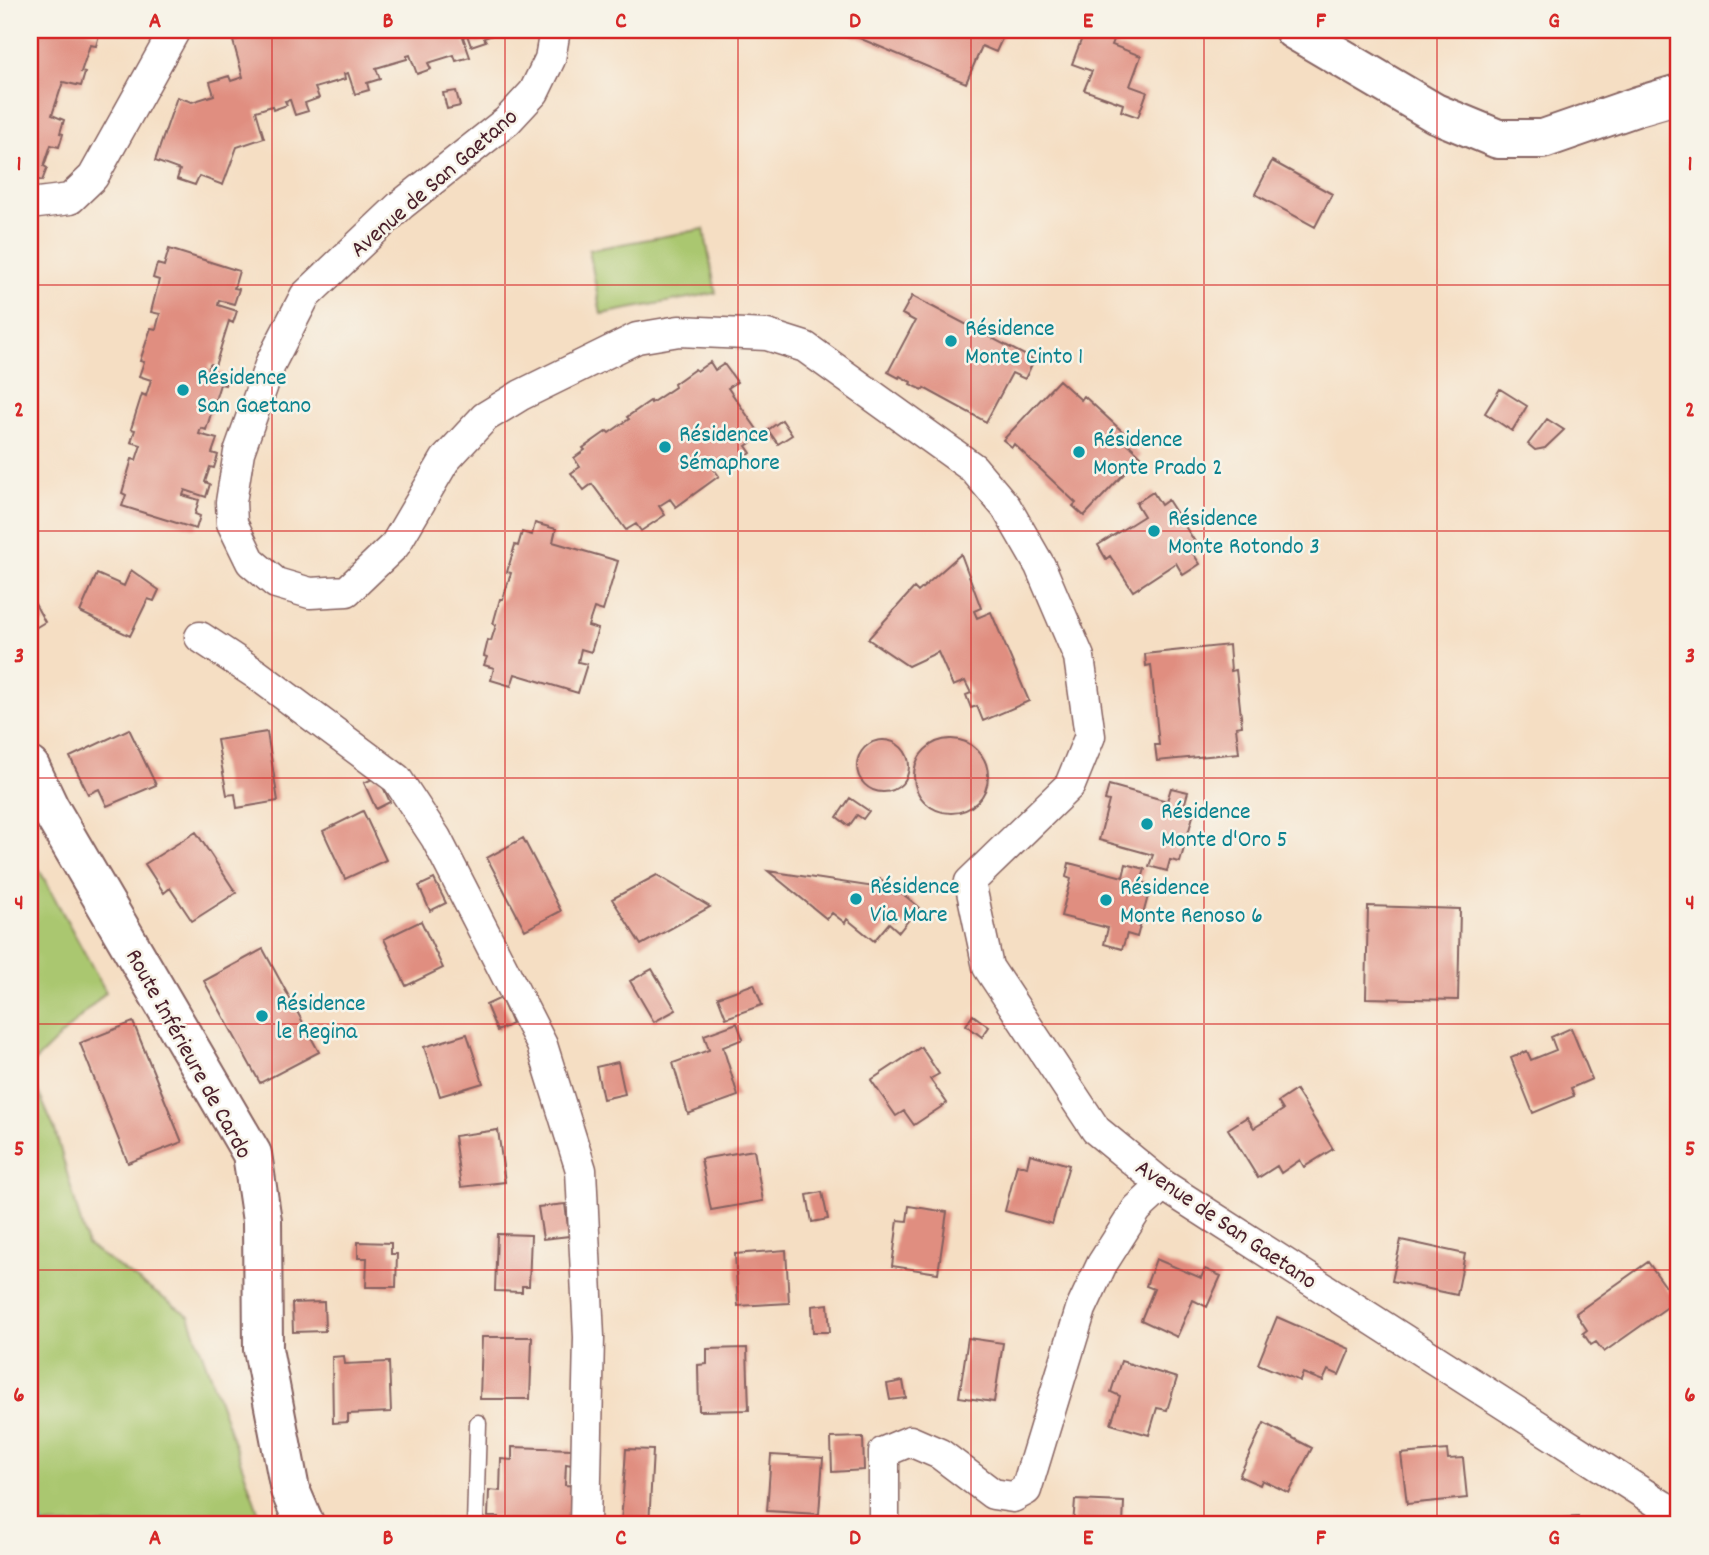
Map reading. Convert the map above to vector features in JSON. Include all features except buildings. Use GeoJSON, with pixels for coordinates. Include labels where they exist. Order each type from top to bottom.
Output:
{"type":"FeatureCollection","features":[{"type":"Feature","properties":{"kind":"street"},"geometry":{"type":"LineString","coordinates":[[30,204],[70,199],[93,177],[175,30]]}},
{"type":"Feature","properties":{"kind":"street","name":"Avenue de San Gaetano"},"geometry":{"type":"LineString","coordinates":[[555,30],[550,60],[534,92],[507,121],[401,205],[305,296],[271,362],[239,452],[231,502],[232,523],[251,562],[276,583],[299,590],[310,593],[347,591],[395,545],[445,460],[485,417],[521,395],[637,338],[679,331],[767,335],[805,347],[973,468],[1006,507],[1040,566],[1079,657],[1090,736],[1070,785],[970,882],[988,967],[1096,1130],[1163,1185],[1640,1492],[1679,1514]]}},
{"type":"Feature","properties":{"kind":"street"},"geometry":{"type":"LineString","coordinates":[[1294,30],[1435,113],[1497,139],[1543,139],[1679,94]]}},
{"type":"Feature","properties":{"kind":"street"},"geometry":{"type":"LineString","coordinates":[[200,637],[256,674],[397,779],[436,838],[542,1045],[582,1170],[589,1337],[585,1525]]}},
{"type":"Feature","properties":{"kind":"street","name":"Route Inférieure de Cardo"},"geometry":{"type":"LineString","coordinates":[[30,767],[49,807],[252,1154],[262,1221],[263,1349],[290,1490],[305,1525]]}},
{"type":"Feature","properties":{"kind":"street"},"geometry":{"type":"LineString","coordinates":[[884,1525],[884,1452],[910,1441],[940,1454],[993,1494],[1013,1497],[1026,1490],[1081,1309],[1102,1264],[1137,1209],[1163,1185]]}},
{"type":"Feature","properties":{"kind":"lane"},"geometry":{"type":"LineString","coordinates":[[475,1525],[478,1423]]}},
{"type":"Feature","properties":{"kind":"green space"},"geometry":{"type":"Polygon","coordinates":[[[704,229],[716,293],[601,314],[589,250],[704,229]]]}},
{"type":"Feature","properties":{"kind":"green space"},"geometry":{"type":"Polygon","coordinates":[[[30,853],[106,992],[30,1066],[30,853]]]}},
{"type":"Feature","properties":{"kind":"green space"},"geometry":{"type":"Polygon","coordinates":[[[30,1073],[55,1130],[87,1245],[189,1316],[263,1525],[30,1525],[30,1073]]]}},
{"type":"Feature","properties":{"kind":"waterway"},"geometry":{"type":"LineString","coordinates":[[30,1508],[39,1525]]}},
{"type":"Feature","properties":{"kind":"place","name":"Résidence Monte Cinto 1"},"geometry":{"type":"Point","coordinates":[951,341]}},
{"type":"Feature","properties":{"kind":"place","name":"Résidence San Gaetano"},"geometry":{"type":"Point","coordinates":[183,390]}},
{"type":"Feature","properties":{"kind":"place","name":"Résidence Sémaphore"},"geometry":{"type":"Point","coordinates":[665,447]}},
{"type":"Feature","properties":{"kind":"place","name":"Résidence Monte Prado 2"},"geometry":{"type":"Point","coordinates":[1079,452]}},
{"type":"Feature","properties":{"kind":"place","name":"Résidence Monte Rotondo 3"},"geometry":{"type":"Point","coordinates":[1154,531]}},
{"type":"Feature","properties":{"kind":"place","name":"Résidence Monte d'Oro 5"},"geometry":{"type":"Point","coordinates":[1147,824]}},
{"type":"Feature","properties":{"kind":"place","name":"Résidence Via Mare"},"geometry":{"type":"Point","coordinates":[856,899]}},
{"type":"Feature","properties":{"kind":"place","name":"Résidence Monte Renoso 6"},"geometry":{"type":"Point","coordinates":[1106,900]}},
{"type":"Feature","properties":{"kind":"place","name":"Résidence le Regina"},"geometry":{"type":"Point","coordinates":[262,1016]}}]}
